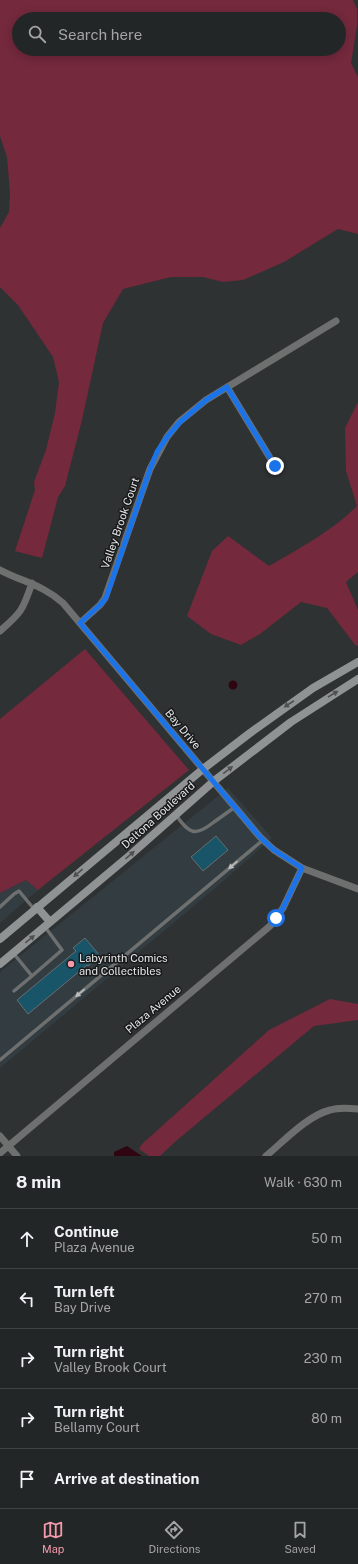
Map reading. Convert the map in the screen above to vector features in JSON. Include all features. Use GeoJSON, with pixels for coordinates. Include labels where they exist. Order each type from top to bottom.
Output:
{"type":"FeatureCollection","features":[{"type":"Feature","properties":{"kind":"main road","name":"Deltona Boulevard"},"geometry":{"type":"LineString","coordinates":[[0,939],[203,769],[282,709],[358,662]]}},
{"type":"Feature","properties":{"kind":"main road","name":"Deltona Boulevard"},"geometry":{"type":"LineString","coordinates":[[0,964],[129,856],[214,781],[291,722],[358,679]]}},
{"type":"Feature","properties":{"kind":"main road"},"geometry":{"type":"LineString","coordinates":[[36,908],[47,924]]}},
{"type":"Feature","properties":{"kind":"street","name":"Valley Brook Court"},"geometry":{"type":"LineString","coordinates":[[80,623],[106,598],[150,469],[157,452],[167,437],[184,418],[206,400],[336,321]]}},
{"type":"Feature","properties":{"kind":"street"},"geometry":{"type":"LineString","coordinates":[[227,387],[275,466]]}},
{"type":"Feature","properties":{"kind":"street","name":"Bay Drive"},"geometry":{"type":"LineString","coordinates":[[0,570],[32,583],[53,594],[63,603],[263,840],[283,857],[302,868],[358,889]]}},
{"type":"Feature","properties":{"kind":"street"},"geometry":{"type":"LineString","coordinates":[[0,631],[22,611],[32,583]]}},
{"type":"Feature","properties":{"kind":"street","name":"Plaza Avenue"},"geometry":{"type":"LineString","coordinates":[[0,1152],[270,926],[283,908],[302,868]]}},
{"type":"Feature","properties":{"kind":"street"},"geometry":{"type":"LineString","coordinates":[[266,1156],[311,1118],[322,1112],[342,1108],[358,1109]]}},
{"type":"Feature","properties":{"kind":"street"},"geometry":{"type":"LineString","coordinates":[[0,1136],[17,1156]]}},
{"type":"Feature","properties":{"kind":"lane"},"geometry":{"type":"LineString","coordinates":[[175,814],[187,828],[192,831],[202,831],[235,807]]}},
{"type":"Feature","properties":{"kind":"lane"},"geometry":{"type":"LineString","coordinates":[[0,1060],[263,840]]}},
{"type":"Feature","properties":{"kind":"lane"},"geometry":{"type":"LineString","coordinates":[[0,906],[19,891],[36,908]]}},
{"type":"Feature","properties":{"kind":"lane"},"geometry":{"type":"LineString","coordinates":[[14,990],[62,950],[47,924]]}},
{"type":"Feature","properties":{"kind":"lane"},"geometry":{"type":"LineString","coordinates":[[13,953],[32,976]]}},
{"type":"Feature","properties":{"kind":"shaded area"},"geometry":{"type":"Polygon","coordinates":[[[0,0],[353,0],[357,9],[357,25],[351,63],[358,77],[358,234],[338,229],[284,262],[243,280],[223,282],[203,277],[171,277],[123,289],[103,323],[82,420],[65,486],[58,497],[42,558],[15,551],[35,490],[34,482],[46,450],[55,413],[59,382],[53,357],[18,305],[0,287],[0,228],[9,212],[10,193],[7,157],[0,136],[0,0]]]}},
{"type":"Feature","properties":{"kind":"shaded area"},"geometry":{"type":"Polygon","coordinates":[[[358,402],[358,572],[346,582],[358,610],[358,645],[356,646],[327,608],[301,602],[260,634],[241,645],[211,634],[187,616],[212,551],[228,536],[269,566],[304,546],[326,531],[357,506],[346,471],[345,428],[358,402]]]}},
{"type":"Feature","properties":{"kind":"shaded area"},"geometry":{"type":"Polygon","coordinates":[[[85,649],[189,770],[38,890],[26,880],[0,893],[0,719],[85,649]]]}},
{"type":"Feature","properties":{"kind":"shaded area"},"geometry":{"type":"Polygon","coordinates":[[[231,681],[235,681],[237,685],[235,689],[231,689],[229,687],[229,683],[231,681]]]}},
{"type":"Feature","properties":{"kind":"shaded area"},"geometry":{"type":"Polygon","coordinates":[[[228,788],[272,838],[220,884],[0,1068],[0,972],[228,788]]]}},
{"type":"Feature","properties":{"kind":"shaded area"},"geometry":{"type":"Polygon","coordinates":[[[26,880],[38,890],[0,923],[0,893],[26,880]]]}},
{"type":"Feature","properties":{"kind":"shaded area"},"geometry":{"type":"Polygon","coordinates":[[[330,999],[358,1004],[358,1020],[314,1026],[160,1156],[149,1156],[139,1149],[142,1144],[269,1030],[330,999]]]}},
{"type":"Feature","properties":{"kind":"shaded area"},"geometry":{"type":"Polygon","coordinates":[[[127,1146],[142,1156],[114,1156],[114,1152],[127,1146]]]}},
{"type":"Feature","properties":{"kind":"building"},"geometry":{"type":"Polygon","coordinates":[[[216,836],[228,850],[203,871],[191,857],[216,836]]]}},
{"type":"Feature","properties":{"kind":"building"},"geometry":{"type":"Polygon","coordinates":[[[85,938],[100,956],[28,1014],[17,1000],[76,951],[73,948],[85,938]]]}},
{"type":"Feature","properties":{"kind":"place","name":"Labyrinth Comics and Collectibles"},"geometry":{"type":"Point","coordinates":[71,964]}},
{"type":"Feature","properties":{"kind":"route"},"geometry":{"type":"LineString","coordinates":[[275,466],[227,387],[193,410],[167,437],[157,452],[106,598],[80,623],[260,837],[274,850],[302,868],[283,908],[276,918]]}}]}
